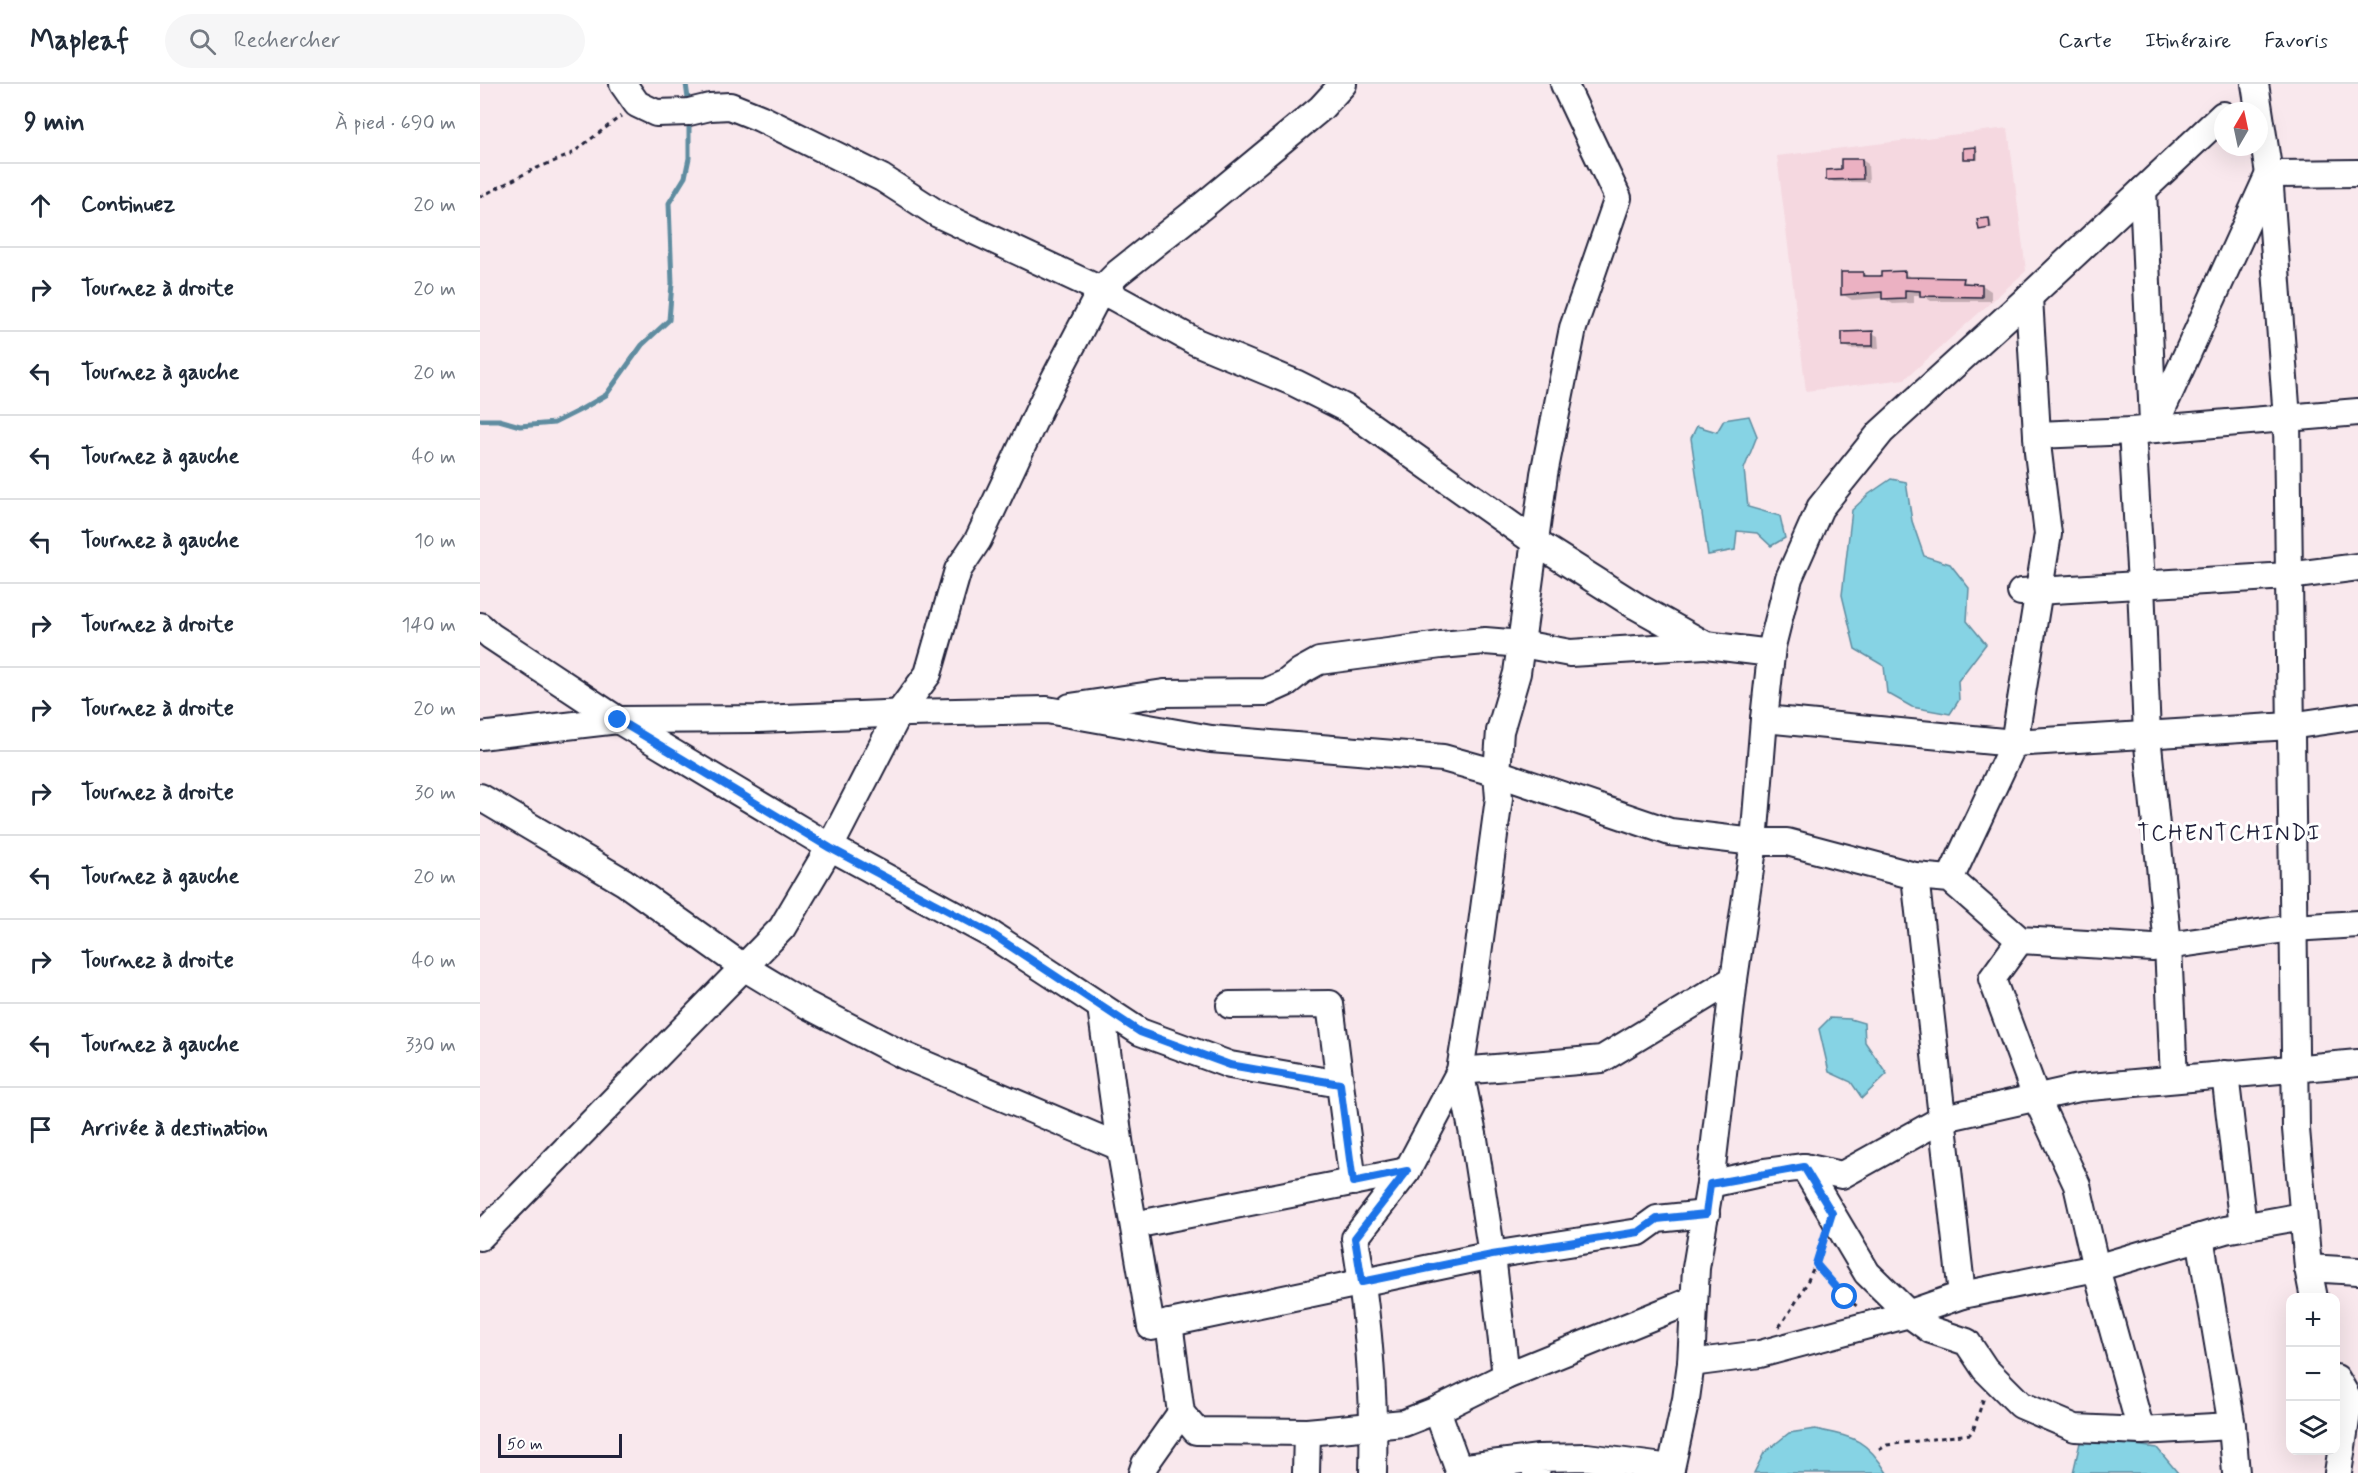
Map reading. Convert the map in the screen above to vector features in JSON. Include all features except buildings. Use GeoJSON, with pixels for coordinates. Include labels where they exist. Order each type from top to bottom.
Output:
{"type":"FeatureCollection","features":[{"type":"Feature","properties":{"kind":"street"},"geometry":{"type":"LineString","coordinates":[[480,1238],[742,966],[782,928],[830,848],[899,713],[928,674],[958,570],[978,540],[1045,397],[1101,290],[1118,273],[1321,108],[1343,84]]}},
{"type":"Feature","properties":{"kind":"street"},"geometry":{"type":"LineString","coordinates":[[1373,1473],[1374,1426],[1362,1282],[1355,1238],[1407,1171],[1460,1071],[1499,798],[1497,773],[1500,730],[1517,674],[1544,474],[1573,328],[1618,198],[1564,84]]}},
{"type":"Feature","properties":{"kind":"street"},"geometry":{"type":"LineString","coordinates":[[2237,102],[2256,84]]}},
{"type":"Feature","properties":{"kind":"street"},"geometry":{"type":"LineString","coordinates":[[2256,84],[2269,174],[2287,419],[2296,1129],[2308,1268],[2313,1293]]}},
{"type":"Feature","properties":{"kind":"street"},"geometry":{"type":"LineString","coordinates":[[630,94],[656,112],[689,112],[710,106],[730,106],[740,110],[882,178],[938,214],[1101,290],[1196,342],[1295,382],[1347,409],[1535,542],[1636,606],[1706,645]]}},
{"type":"Feature","properties":{"kind":"street"},"geometry":{"type":"LineString","coordinates":[[1437,1410],[1458,1468],[1538,1465],[1587,1457],[1671,1471],[1691,1363],[1693,1300],[1710,1184],[1734,979],[1754,843],[1771,653],[1789,578],[1820,508],[1881,432],[2214,123]]}},
{"type":"Feature","properties":{"kind":"street"},"geometry":{"type":"LineString","coordinates":[[2269,174],[2358,173]]}},
{"type":"Feature","properties":{"kind":"street"},"geometry":{"type":"LineString","coordinates":[[2143,430],[2269,174]]}},
{"type":"Feature","properties":{"kind":"street"},"geometry":{"type":"LineString","coordinates":[[2143,190],[2142,584],[2147,735],[2168,946],[2174,1079]]}},
{"type":"Feature","properties":{"kind":"street"},"geometry":{"type":"LineString","coordinates":[[1950,879],[2014,744],[2030,591],[2048,534],[2037,435],[2029,297]]}},
{"type":"Feature","properties":{"kind":"street"},"geometry":{"type":"LineString","coordinates":[[2037,435],[2143,430],[2358,412]]}},
{"type":"Feature","properties":{"kind":"street"},"geometry":{"type":"LineString","coordinates":[[2030,591],[2288,576],[2358,567]]}},
{"type":"Feature","properties":{"kind":"street"},"geometry":{"type":"LineString","coordinates":[[480,626],[491,636],[618,720],[830,848],[992,934],[1140,1032],[1230,1065],[1340,1084]]}},
{"type":"Feature","properties":{"kind":"street"},"geometry":{"type":"LineString","coordinates":[[480,736],[618,720],[759,719],[1047,710],[1164,693],[1266,692],[1286,683],[1319,661],[1485,641],[1522,644],[1570,653],[1706,645],[1771,653]]}},
{"type":"Feature","properties":{"kind":"street"},"geometry":{"type":"LineString","coordinates":[[1047,710],[1211,739],[1443,758],[1497,773],[1670,832],[1754,843],[1787,842],[1915,876],[1950,879],[2020,940],[2153,948],[2293,928],[2358,924]]}},
{"type":"Feature","properties":{"kind":"street"},"geometry":{"type":"LineString","coordinates":[[1764,719],[2014,744],[2290,726],[2358,716]]}},
{"type":"Feature","properties":{"kind":"street"},"geometry":{"type":"LineString","coordinates":[[480,797],[624,882],[742,966],[805,1004],[905,1056],[1120,1147]]}},
{"type":"Feature","properties":{"kind":"street"},"geometry":{"type":"LineString","coordinates":[[1915,876],[1944,1118],[1962,1295]]}},
{"type":"Feature","properties":{"kind":"street"},"geometry":{"type":"LineString","coordinates":[[2020,940],[1992,979],[2036,1097],[2077,1185],[2096,1268],[2141,1431]]}},
{"type":"Feature","properties":{"kind":"street"},"geometry":{"type":"LineString","coordinates":[[1460,1071],[1602,1059],[1734,979]]}},
{"type":"Feature","properties":{"kind":"street"},"geometry":{"type":"LineString","coordinates":[[1230,1005],[1330,1004],[1353,1182]]}},
{"type":"Feature","properties":{"kind":"street"},"geometry":{"type":"LineString","coordinates":[[1101,1007],[1120,1147],[1151,1327],[1492,1255],[1639,1232],[1657,1219],[1706,1214]]}},
{"type":"Feature","properties":{"kind":"street"},"geometry":{"type":"LineString","coordinates":[[1710,1184],[1804,1167],[1842,1175],[1944,1118],[2079,1088],[2358,1064]]}},
{"type":"Feature","properties":{"kind":"street"},"geometry":{"type":"LineString","coordinates":[[1460,1071],[1474,1139],[1492,1255],[1506,1376]]}},
{"type":"Feature","properties":{"kind":"street"},"geometry":{"type":"LineString","coordinates":[[2224,1074],[2243,1227]]}},
{"type":"Feature","properties":{"kind":"street"},"geometry":{"type":"LineString","coordinates":[[1804,1167],[1868,1273],[1909,1314],[1931,1330],[1967,1342],[1988,1371],[2021,1404],[2075,1428],[2141,1431],[2232,1426]]}},
{"type":"Feature","properties":{"kind":"street"},"geometry":{"type":"LineString","coordinates":[[1134,1225],[1407,1171]]}},
{"type":"Feature","properties":{"kind":"street"},"geometry":{"type":"LineString","coordinates":[[1691,1363],[1760,1354],[1909,1314],[1962,1295],[2096,1268],[2200,1237],[2303,1216]]}},
{"type":"Feature","properties":{"kind":"street"},"geometry":{"type":"LineString","coordinates":[[2200,1237],[2232,1426],[2236,1473]]}},
{"type":"Feature","properties":{"kind":"street"},"geometry":{"type":"LineString","coordinates":[[2308,1268],[2358,1271]]}},
{"type":"Feature","properties":{"kind":"street"},"geometry":{"type":"LineString","coordinates":[[1168,1323],[1181,1413],[1196,1431],[1307,1432],[1404,1424],[1506,1376],[1693,1300]]}},
{"type":"Feature","properties":{"kind":"street"},"geometry":{"type":"LineString","coordinates":[[2338,1473],[2349,1400],[2340,1385]]}},
{"type":"Feature","properties":{"kind":"street"},"geometry":{"type":"LineString","coordinates":[[1142,1473],[1145,1464],[1181,1413]]}},
{"type":"Feature","properties":{"kind":"street"},"geometry":{"type":"LineString","coordinates":[[1306,1473],[1307,1432]]}},
{"type":"Feature","properties":{"kind":"path"},"geometry":{"type":"LineString","coordinates":[[480,197],[532,170],[570,155],[630,94]]}},
{"type":"Feature","properties":{"kind":"path"},"geometry":{"type":"LineString","coordinates":[[1779,1327],[1798,1300],[1816,1264],[1832,1213]]}},
{"type":"Feature","properties":{"kind":"path"},"geometry":{"type":"LineString","coordinates":[[1816,1264],[1845,1297],[1878,1323]]}},
{"type":"Feature","properties":{"kind":"path"},"geometry":{"type":"LineString","coordinates":[[1879,1450],[1887,1445],[1970,1434],[1983,1404],[1988,1371]]}},
{"type":"Feature","properties":{"kind":"shaded area"},"geometry":{"type":"Polygon","coordinates":[[[2008,128],[2026,271],[1905,379],[1806,391],[1777,156],[2008,128]]]}},
{"type":"Feature","properties":{"kind":"water"},"geometry":{"type":"Polygon","coordinates":[[[1749,416],[1757,436],[1744,469],[1748,507],[1780,516],[1785,538],[1771,546],[1757,533],[1737,531],[1735,550],[1708,555],[1691,438],[1697,426],[1717,432],[1724,420],[1749,416]]]}},
{"type":"Feature","properties":{"kind":"water"},"geometry":{"type":"Polygon","coordinates":[[[1891,479],[1906,482],[1912,521],[1924,556],[1950,564],[1969,588],[1967,621],[1986,644],[1958,681],[1959,700],[1950,714],[1912,707],[1887,693],[1884,666],[1855,649],[1842,595],[1852,510],[1869,494],[1891,479]]]}},
{"type":"Feature","properties":{"kind":"water"},"geometry":{"type":"Polygon","coordinates":[[[1830,1018],[1850,1019],[1864,1023],[1865,1042],[1887,1074],[1862,1098],[1851,1082],[1829,1072],[1819,1029],[1830,1018]]]}},
{"type":"Feature","properties":{"kind":"water"},"geometry":{"type":"Polygon","coordinates":[[[1815,1429],[1857,1441],[1872,1452],[1887,1473],[1754,1473],[1764,1453],[1789,1433],[1815,1429]]]}},
{"type":"Feature","properties":{"kind":"water"},"geometry":{"type":"Polygon","coordinates":[[[2081,1438],[2157,1448],[2178,1473],[2073,1473],[2081,1438]]]}},
{"type":"Feature","properties":{"kind":"waterway"},"geometry":{"type":"LineString","coordinates":[[686,84],[689,106]]}},
{"type":"Feature","properties":{"kind":"waterway"},"geometry":{"type":"LineString","coordinates":[[480,420],[499,420],[520,426],[554,423],[580,410],[606,395],[642,345],[669,320],[672,283],[669,203],[685,177],[689,158],[689,118]]}},
{"type":"Feature","properties":{"kind":"district","name":"TCHENTCHINDI"},"geometry":{"type":"Point","coordinates":[2229,832]}},
{"type":"Feature","properties":{"kind":"route"},"geometry":{"type":"LineString","coordinates":[[618,720],[830,848],[992,934],[1140,1032],[1183,1050],[1230,1065],[1340,1084],[1353,1182],[1407,1171],[1355,1238],[1362,1282],[1492,1255],[1639,1232],[1657,1219],[1706,1214],[1710,1184],[1765,1172],[1804,1167],[1832,1213],[1816,1264],[1845,1297]]}}]}
